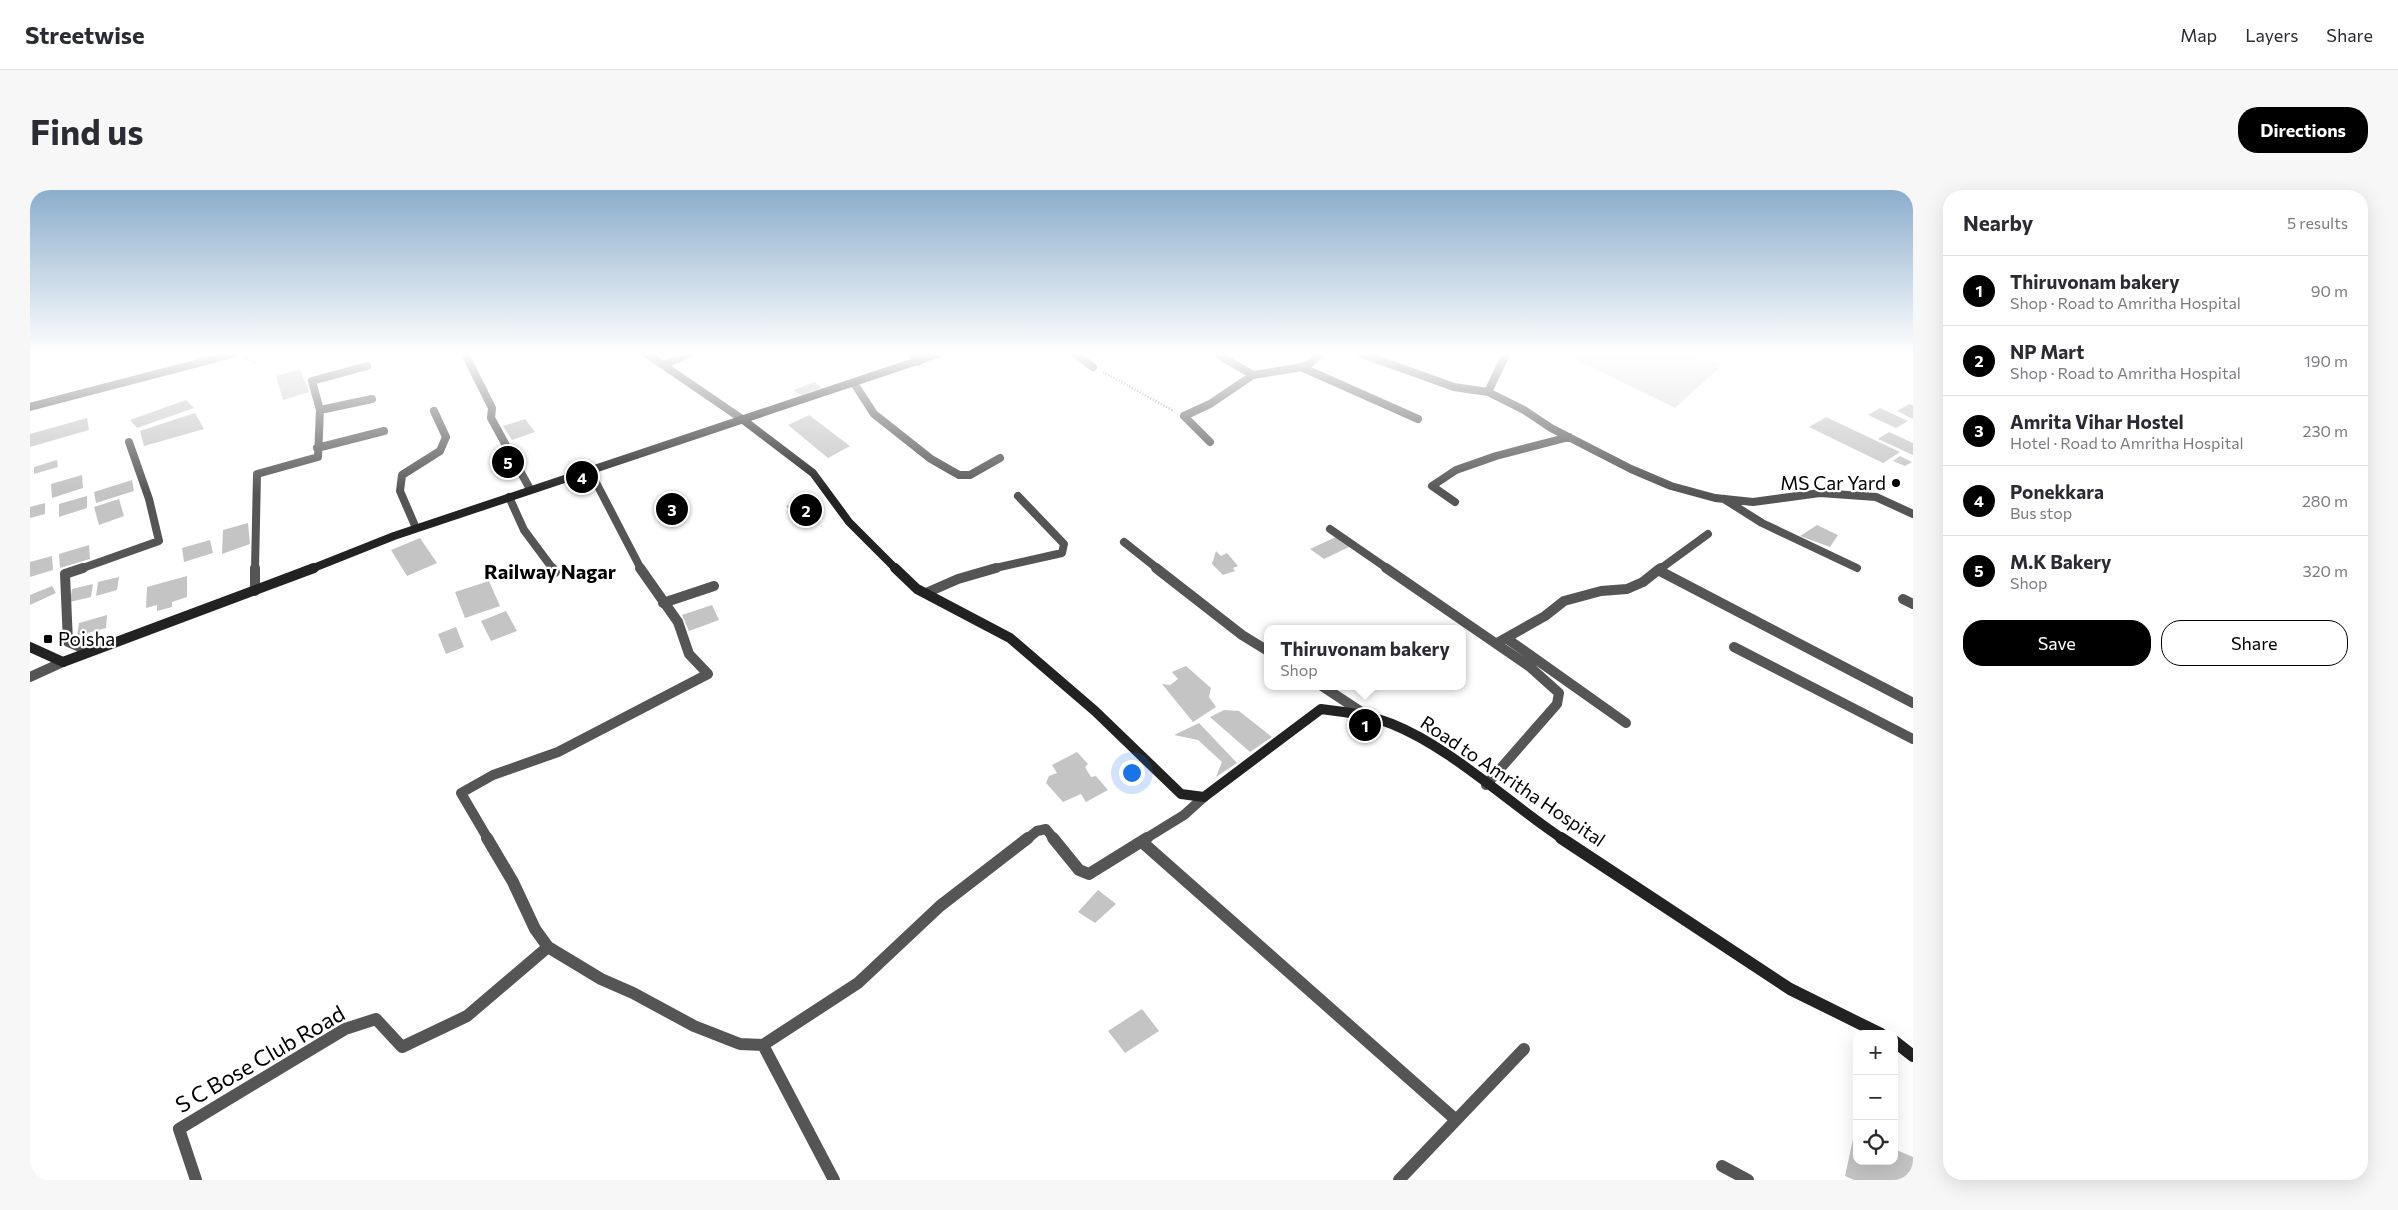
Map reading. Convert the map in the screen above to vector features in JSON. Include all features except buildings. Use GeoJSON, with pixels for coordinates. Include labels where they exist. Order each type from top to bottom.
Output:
{"type":"FeatureCollection","features":[{"type":"Feature","properties":{"kind":"street"},"geometry":{"type":"LineString","coordinates":[[30,407],[55,400]]}},
{"type":"Feature","properties":{"kind":"street"},"geometry":{"type":"LineString","coordinates":[[255,591],[257,474],[318,457],[320,410],[317,400]]}},
{"type":"Feature","properties":{"kind":"street"},"geometry":{"type":"LineString","coordinates":[[320,410],[366,400]]}},
{"type":"Feature","properties":{"kind":"street"},"geometry":{"type":"LineString","coordinates":[[488,400],[492,408],[492,418],[530,490]]}},
{"type":"Feature","properties":{"kind":"street"},"geometry":{"type":"LineString","coordinates":[[715,400],[813,473],[849,522],[917,589],[1010,638],[1095,711],[1181,794],[1204,797]]}},
{"type":"Feature","properties":{"kind":"street"},"geometry":{"type":"LineString","coordinates":[[30,678],[89,651],[255,591],[416,528],[589,469],[802,400]]}},
{"type":"Feature","properties":{"kind":"street"},"geometry":{"type":"LineString","coordinates":[[865,400],[874,414],[931,459],[959,475],[970,475],[1000,458]]}},
{"type":"Feature","properties":{"kind":"street"},"geometry":{"type":"LineString","coordinates":[[1210,442],[1184,416],[1216,400]]}},
{"type":"Feature","properties":{"kind":"street"},"geometry":{"type":"LineString","coordinates":[[1377,400],[1418,418]]}},
{"type":"Feature","properties":{"kind":"street"},"geometry":{"type":"LineString","coordinates":[[1504,400],[1631,469],[1671,486],[1723,498],[1753,502],[1820,493],[1876,497],[1913,514]]}},
{"type":"Feature","properties":{"kind":"street"},"geometry":{"type":"LineString","coordinates":[[416,528],[400,491],[402,475],[440,451],[446,437],[434,412]]}},
{"type":"Feature","properties":{"kind":"street"},"geometry":{"type":"LineString","coordinates":[[317,448],[384,431]]}},
{"type":"Feature","properties":{"kind":"street"},"geometry":{"type":"LineString","coordinates":[[1455,502],[1432,486],[1456,470],[1496,456],[1569,437]]}},
{"type":"Feature","properties":{"kind":"street"},"geometry":{"type":"LineString","coordinates":[[89,651],[68,642],[65,574],[159,540],[149,499],[129,442]]}},
{"type":"Feature","properties":{"kind":"street"},"geometry":{"type":"LineString","coordinates":[[589,469],[611,509],[624,540],[663,603],[678,622],[689,654],[708,674],[558,752],[493,775],[461,794],[513,882],[535,929],[548,947],[601,979],[633,993],[694,1026],[740,1044],[763,1045],[858,982],[940,906],[1037,831],[1046,829],[1079,870],[1089,874],[1184,815],[1204,797]]}},
{"type":"Feature","properties":{"kind":"street"},"geometry":{"type":"LineString","coordinates":[[926,593],[944,583],[1062,553],[1064,544],[1018,496]]}},
{"type":"Feature","properties":{"kind":"street"},"geometry":{"type":"LineString","coordinates":[[509,497],[524,530],[555,572]]}},
{"type":"Feature","properties":{"kind":"street"},"geometry":{"type":"LineString","coordinates":[[1723,498],[1762,523],[1856,568]]}},
{"type":"Feature","properties":{"kind":"street"},"geometry":{"type":"LineString","coordinates":[[1330,529],[1626,723]]}},
{"type":"Feature","properties":{"kind":"street"},"geometry":{"type":"LineString","coordinates":[[1501,640],[1545,616],[1564,601],[1601,591],[1627,589],[1642,582],[1708,534]]}},
{"type":"Feature","properties":{"kind":"street"},"geometry":{"type":"LineString","coordinates":[[1124,542],[1242,635],[1264,649]]}},
{"type":"Feature","properties":{"kind":"street"},"geometry":{"type":"LineString","coordinates":[[1658,570],[1913,704]]}},
{"type":"Feature","properties":{"kind":"street"},"geometry":{"type":"LineString","coordinates":[[663,603],[714,586]]}},
{"type":"Feature","properties":{"kind":"street"},"geometry":{"type":"LineString","coordinates":[[1903,599],[1913,604]]}},
{"type":"Feature","properties":{"kind":"street"},"geometry":{"type":"LineString","coordinates":[[1486,784],[1557,704],[1559,693],[1501,640]]}},
{"type":"Feature","properties":{"kind":"street"},"geometry":{"type":"LineString","coordinates":[[30,647],[63,662]]}},
{"type":"Feature","properties":{"kind":"street"},"geometry":{"type":"LineString","coordinates":[[1734,647],[1913,739]]}},
{"type":"Feature","properties":{"kind":"street"},"geometry":{"type":"LineString","coordinates":[[1328,690],[1370,717]]}},
{"type":"Feature","properties":{"kind":"street","name":"Road to Amritha Hospital"},"geometry":{"type":"LineString","coordinates":[[1204,797],[1321,709],[1352,712],[1370,717],[1412,734],[1486,784],[1528,816],[1790,989],[1873,1030]]}},
{"type":"Feature","properties":{"kind":"street"},"geometry":{"type":"LineString","coordinates":[[1142,842],[1455,1119]]}},
{"type":"Feature","properties":{"kind":"street","name":"S C Bose Club Road"},"geometry":{"type":"LineString","coordinates":[[196,1180],[179,1129],[345,1029],[376,1019],[402,1047],[467,1016],[548,947]]}},
{"type":"Feature","properties":{"kind":"street"},"geometry":{"type":"LineString","coordinates":[[1898,1044],[1913,1056]]}},
{"type":"Feature","properties":{"kind":"street"},"geometry":{"type":"LineString","coordinates":[[763,1045],[834,1180]]}},
{"type":"Feature","properties":{"kind":"street"},"geometry":{"type":"LineString","coordinates":[[1399,1180],[1455,1119],[1524,1049]]}},
{"type":"Feature","properties":{"kind":"street"},"geometry":{"type":"LineString","coordinates":[[1722,1166],[1748,1180]]}},
{"type":"Feature","properties":{"kind":"path"},"geometry":{"type":"LineString","coordinates":[[1155,400],[1184,416]]}},
{"type":"Feature","properties":{"kind":"shaded area"},"geometry":{"type":"Polygon","coordinates":[[[1659,400],[1684,400],[1675,408],[1659,400]]]}},
{"type":"Feature","properties":{"kind":"place","name":"M.K Bakery"},"geometry":{"type":"Point","coordinates":[508,462]}},
{"type":"Feature","properties":{"kind":"place","name":"Ponekkara"},"geometry":{"type":"Point","coordinates":[582,477]}},
{"type":"Feature","properties":{"kind":"place","name":"MS Car Yard"},"geometry":{"type":"Point","coordinates":[1896,483]}},
{"type":"Feature","properties":{"kind":"place","name":"Amrita Vihar Hostel"},"geometry":{"type":"Point","coordinates":[672,509]}},
{"type":"Feature","properties":{"kind":"place","name":"NP Mart"},"geometry":{"type":"Point","coordinates":[806,510]}},
{"type":"Feature","properties":{"kind":"place","name":"Poisha"},"geometry":{"type":"Point","coordinates":[48,639]}},
{"type":"Feature","properties":{"kind":"place","name":"Thiruvonam bakery"},"geometry":{"type":"Point","coordinates":[1365,725]}},
{"type":"Feature","properties":{"kind":"district","name":"Railway Nagar"},"geometry":{"type":"Point","coordinates":[550,572]}}]}
